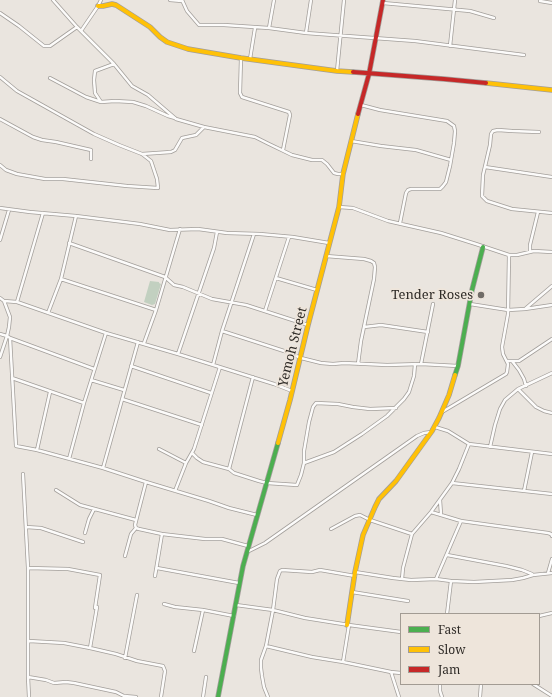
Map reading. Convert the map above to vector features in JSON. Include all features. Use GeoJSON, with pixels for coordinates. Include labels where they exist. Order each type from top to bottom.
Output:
{"type":"FeatureCollection","features":[{"type":"Feature","properties":{"kind":"street"},"geometry":{"type":"LineString","coordinates":[[53,0],[77,27],[114,64],[132,86],[148,95],[176,119]]}},
{"type":"Feature","properties":{"kind":"street"},"geometry":{"type":"LineString","coordinates":[[81,31],[101,0]]}},
{"type":"Feature","properties":{"kind":"street"},"geometry":{"type":"LineString","coordinates":[[170,0],[182,1],[186,11],[199,25],[269,28],[306,33],[423,42],[524,55]]}},
{"type":"Feature","properties":{"kind":"street"},"geometry":{"type":"LineString","coordinates":[[269,28],[274,0]]}},
{"type":"Feature","properties":{"kind":"street"},"geometry":{"type":"LineString","coordinates":[[306,33],[310,0]]}},
{"type":"Feature","properties":{"kind":"street"},"geometry":{"type":"LineString","coordinates":[[337,70],[344,0]]}},
{"type":"Feature","properties":{"kind":"street"},"geometry":{"type":"LineString","coordinates":[[450,46],[455,0]]}},
{"type":"Feature","properties":{"kind":"street"},"geometry":{"type":"LineString","coordinates":[[540,0],[552,3]]}},
{"type":"Feature","properties":{"kind":"street"},"geometry":{"type":"LineString","coordinates":[[383,1],[470,11],[494,18]]}},
{"type":"Feature","properties":{"kind":"street","name":"Yemoh Street"},"geometry":{"type":"LineString","coordinates":[[218,697],[246,552],[267,483],[301,358],[308,325],[339,207],[343,174],[369,74],[383,1]]}},
{"type":"Feature","properties":{"kind":"street"},"geometry":{"type":"LineString","coordinates":[[98,6],[112,4],[116,5],[150,27],[167,42],[196,51],[369,74],[444,79],[552,90]]}},
{"type":"Feature","properties":{"kind":"street"},"geometry":{"type":"LineString","coordinates":[[0,13],[44,46],[50,46],[77,27]]}},
{"type":"Feature","properties":{"kind":"street"},"geometry":{"type":"LineString","coordinates":[[250,59],[255,28]]}},
{"type":"Feature","properties":{"kind":"street"},"geometry":{"type":"LineString","coordinates":[[241,58],[240,93],[242,98],[289,112],[290,115],[283,150]]}},
{"type":"Feature","properties":{"kind":"street"},"geometry":{"type":"LineString","coordinates":[[101,102],[95,93],[95,71],[114,64]]}},
{"type":"Feature","properties":{"kind":"street"},"geometry":{"type":"LineString","coordinates":[[0,77],[17,91],[94,134],[142,154],[151,161],[157,179],[158,188],[64,179],[45,179],[17,174],[6,170],[0,165]]}},
{"type":"Feature","properties":{"kind":"street"},"geometry":{"type":"LineString","coordinates":[[50,78],[86,97],[101,102],[133,102],[176,119],[204,127],[255,138],[292,155],[312,160],[322,160],[334,173],[343,174]]}},
{"type":"Feature","properties":{"kind":"street"},"geometry":{"type":"LineString","coordinates":[[361,105],[380,110],[447,121],[454,126],[455,131],[451,160],[446,182],[440,189],[408,190],[406,193],[400,223]]}},
{"type":"Feature","properties":{"kind":"street"},"geometry":{"type":"LineString","coordinates":[[0,119],[33,137],[92,150],[91,159]]}},
{"type":"Feature","properties":{"kind":"street"},"geometry":{"type":"LineString","coordinates":[[142,154],[171,152],[175,150],[182,138],[196,135],[204,127]]}},
{"type":"Feature","properties":{"kind":"street"},"geometry":{"type":"LineString","coordinates":[[539,132],[493,131],[491,134],[485,167],[482,196],[487,201],[512,208],[552,213]]}},
{"type":"Feature","properties":{"kind":"street"},"geometry":{"type":"LineString","coordinates":[[351,140],[381,146],[416,150],[451,160]]}},
{"type":"Feature","properties":{"kind":"street"},"geometry":{"type":"LineString","coordinates":[[485,167],[552,177]]}},
{"type":"Feature","properties":{"kind":"street"},"geometry":{"type":"LineString","coordinates":[[339,207],[353,208],[388,221],[441,234],[509,255],[530,252],[552,252]]}},
{"type":"Feature","properties":{"kind":"street"},"geometry":{"type":"LineString","coordinates":[[0,208],[140,224],[170,230],[198,229],[217,232],[289,237],[329,243]]}},
{"type":"Feature","properties":{"kind":"street"},"geometry":{"type":"LineString","coordinates":[[0,240],[9,210]]}},
{"type":"Feature","properties":{"kind":"street"},"geometry":{"type":"LineString","coordinates":[[530,252],[530,245],[538,212]]}},
{"type":"Feature","properties":{"kind":"street"},"geometry":{"type":"LineString","coordinates":[[17,302],[43,213]]}},
{"type":"Feature","properties":{"kind":"street"},"geometry":{"type":"LineString","coordinates":[[48,313],[61,279],[76,216]]}},
{"type":"Feature","properties":{"kind":"street"},"geometry":{"type":"LineString","coordinates":[[144,343],[156,310],[180,229]]}},
{"type":"Feature","properties":{"kind":"street"},"geometry":{"type":"LineString","coordinates":[[178,354],[214,248],[217,232]]}},
{"type":"Feature","properties":{"kind":"street"},"geometry":{"type":"LineString","coordinates":[[213,365],[222,331],[254,234]]}},
{"type":"Feature","properties":{"kind":"street"},"geometry":{"type":"LineString","coordinates":[[265,311],[289,237]]}},
{"type":"Feature","properties":{"kind":"street"},"geometry":{"type":"LineString","coordinates":[[69,243],[165,277],[174,285],[212,299],[246,305],[308,325]]}},
{"type":"Feature","properties":{"kind":"street"},"geometry":{"type":"LineString","coordinates":[[343,662],[352,592],[363,535],[379,499],[396,482],[435,427],[442,412],[458,366],[472,290],[483,246]]}},
{"type":"Feature","properties":{"kind":"street"},"geometry":{"type":"LineString","coordinates":[[442,412],[506,374],[508,370],[508,364],[503,354],[502,347],[508,310],[509,255]]}},
{"type":"Feature","properties":{"kind":"street"},"geometry":{"type":"LineString","coordinates":[[326,256],[364,259],[374,263],[374,279],[361,341],[358,364]]}},
{"type":"Feature","properties":{"kind":"street"},"geometry":{"type":"LineString","coordinates":[[276,278],[317,290]]}},
{"type":"Feature","properties":{"kind":"street"},"geometry":{"type":"LineString","coordinates":[[61,279],[156,310]]}},
{"type":"Feature","properties":{"kind":"street"},"geometry":{"type":"LineString","coordinates":[[525,309],[552,286]]}},
{"type":"Feature","properties":{"kind":"street"},"geometry":{"type":"LineString","coordinates":[[0,298],[4,301],[17,302],[106,333],[144,343],[292,391]]}},
{"type":"Feature","properties":{"kind":"street"},"geometry":{"type":"LineString","coordinates":[[0,357],[9,327],[10,317],[4,301]]}},
{"type":"Feature","properties":{"kind":"street"},"geometry":{"type":"LineString","coordinates":[[421,364],[433,304]]}},
{"type":"Feature","properties":{"kind":"street"},"geometry":{"type":"LineString","coordinates":[[470,304],[508,310],[552,305]]}},
{"type":"Feature","properties":{"kind":"street"},"geometry":{"type":"LineString","coordinates":[[364,327],[381,325],[428,332]]}},
{"type":"Feature","properties":{"kind":"street"},"geometry":{"type":"LineString","coordinates":[[222,331],[301,358],[321,363],[458,366]]}},
{"type":"Feature","properties":{"kind":"street"},"geometry":{"type":"LineString","coordinates":[[69,459],[84,403],[106,333]]}},
{"type":"Feature","properties":{"kind":"street"},"geometry":{"type":"LineString","coordinates":[[0,334],[94,369]]}},
{"type":"Feature","properties":{"kind":"street"},"geometry":{"type":"LineString","coordinates":[[10,338],[16,446],[37,450],[103,468],[229,508],[257,515]]}},
{"type":"Feature","properties":{"kind":"street"},"geometry":{"type":"LineString","coordinates":[[506,361],[519,361],[552,338]]}},
{"type":"Feature","properties":{"kind":"street"},"geometry":{"type":"LineString","coordinates":[[103,468],[138,342]]}},
{"type":"Feature","properties":{"kind":"street"},"geometry":{"type":"LineString","coordinates":[[511,361],[519,370],[526,386]]}},
{"type":"Feature","properties":{"kind":"street"},"geometry":{"type":"LineString","coordinates":[[304,463],[334,452],[362,434],[396,408],[409,392],[414,376],[415,364]]}},
{"type":"Feature","properties":{"kind":"street"},"geometry":{"type":"LineString","coordinates":[[131,366],[212,393]]}},
{"type":"Feature","properties":{"kind":"street"},"geometry":{"type":"LineString","coordinates":[[175,491],[186,463],[194,450],[220,367]]}},
{"type":"Feature","properties":{"kind":"street"},"geometry":{"type":"LineString","coordinates":[[490,447],[500,409],[505,400],[518,389],[552,373]]}},
{"type":"Feature","properties":{"kind":"street"},"geometry":{"type":"LineString","coordinates":[[12,378],[84,403]]}},
{"type":"Feature","properties":{"kind":"street"},"geometry":{"type":"LineString","coordinates":[[229,469],[253,378]]}},
{"type":"Feature","properties":{"kind":"street"},"geometry":{"type":"LineString","coordinates":[[91,380],[124,390]]}},
{"type":"Feature","properties":{"kind":"street"},"geometry":{"type":"LineString","coordinates":[[518,389],[536,407],[552,413]]}},
{"type":"Feature","properties":{"kind":"street"},"geometry":{"type":"LineString","coordinates":[[37,450],[50,392]]}},
{"type":"Feature","properties":{"kind":"street"},"geometry":{"type":"LineString","coordinates":[[122,399],[202,425]]}},
{"type":"Feature","properties":{"kind":"street"},"geometry":{"type":"LineString","coordinates":[[192,453],[203,462],[229,469],[234,473],[259,481],[297,485],[302,475],[309,422],[313,407],[316,403],[338,404],[370,409],[396,408]]}},
{"type":"Feature","properties":{"kind":"street"},"geometry":{"type":"LineString","coordinates":[[435,427],[448,431],[469,444],[552,454]]}},
{"type":"Feature","properties":{"kind":"street"},"geometry":{"type":"LineString","coordinates":[[246,552],[265,543],[417,436],[432,431]]}},
{"type":"Feature","properties":{"kind":"street"},"geometry":{"type":"LineString","coordinates":[[402,579],[403,568],[412,534],[431,512],[452,483],[469,444]]}},
{"type":"Feature","properties":{"kind":"street"},"geometry":{"type":"LineString","coordinates":[[159,449],[186,463]]}},
{"type":"Feature","properties":{"kind":"street"},"geometry":{"type":"LineString","coordinates":[[524,492],[532,452]]}},
{"type":"Feature","properties":{"kind":"street"},"geometry":{"type":"LineString","coordinates":[[23,474],[28,568],[29,697]]}},
{"type":"Feature","properties":{"kind":"street"},"geometry":{"type":"LineString","coordinates":[[126,556],[131,534],[136,528],[136,520],[146,482]]}},
{"type":"Feature","properties":{"kind":"street"},"geometry":{"type":"LineString","coordinates":[[452,483],[552,494]]}},
{"type":"Feature","properties":{"kind":"street"},"geometry":{"type":"LineString","coordinates":[[56,490],[80,505],[136,520]]}},
{"type":"Feature","properties":{"kind":"street"},"geometry":{"type":"LineString","coordinates":[[440,499],[440,515]]}},
{"type":"Feature","properties":{"kind":"street"},"geometry":{"type":"LineString","coordinates":[[84,533],[94,509]]}},
{"type":"Feature","properties":{"kind":"street"},"geometry":{"type":"LineString","coordinates":[[431,512],[461,521],[548,532],[552,534]]}},
{"type":"Feature","properties":{"kind":"street"},"geometry":{"type":"LineString","coordinates":[[331,529],[360,515],[370,520],[412,534]]}},
{"type":"Feature","properties":{"kind":"street"},"geometry":{"type":"LineString","coordinates":[[436,579],[461,521]]}},
{"type":"Feature","properties":{"kind":"street"},"geometry":{"type":"LineString","coordinates":[[26,527],[41,528],[83,542]]}},
{"type":"Feature","properties":{"kind":"street"},"geometry":{"type":"LineString","coordinates":[[136,528],[162,534],[205,539],[222,539],[248,546]]}},
{"type":"Feature","properties":{"kind":"street"},"geometry":{"type":"LineString","coordinates":[[155,576],[162,534]]}},
{"type":"Feature","properties":{"kind":"street"},"geometry":{"type":"LineString","coordinates":[[446,555],[506,566],[522,570],[533,575]]}},
{"type":"Feature","properties":{"kind":"street"},"geometry":{"type":"LineString","coordinates":[[268,697],[264,687],[261,668],[273,610],[278,574],[282,570],[312,572],[320,570],[402,579],[499,582],[550,573],[552,559]]}},
{"type":"Feature","properties":{"kind":"street"},"geometry":{"type":"LineString","coordinates":[[28,568],[68,569],[100,575],[95,608]]}},
{"type":"Feature","properties":{"kind":"street"},"geometry":{"type":"LineString","coordinates":[[156,568],[239,584]]}},
{"type":"Feature","properties":{"kind":"street"},"geometry":{"type":"LineString","coordinates":[[447,613],[452,581]]}},
{"type":"Feature","properties":{"kind":"street"},"geometry":{"type":"LineString","coordinates":[[352,592],[408,601]]}},
{"type":"Feature","properties":{"kind":"street"},"geometry":{"type":"LineString","coordinates":[[125,658],[137,595]]}},
{"type":"Feature","properties":{"kind":"street"},"geometry":{"type":"LineString","coordinates":[[90,648],[97,603]]}},
{"type":"Feature","properties":{"kind":"street"},"geometry":{"type":"LineString","coordinates":[[164,604],[234,616]]}},
{"type":"Feature","properties":{"kind":"street"},"geometry":{"type":"LineString","coordinates":[[236,605],[273,610],[305,618],[400,632]]}},
{"type":"Feature","properties":{"kind":"street"},"geometry":{"type":"LineString","coordinates":[[194,651],[203,610]]}},
{"type":"Feature","properties":{"kind":"street"},"geometry":{"type":"LineString","coordinates":[[540,616],[552,613]]}},
{"type":"Feature","properties":{"kind":"street"},"geometry":{"type":"LineString","coordinates":[[28,641],[64,643],[163,666],[165,671],[162,697]]}},
{"type":"Feature","properties":{"kind":"street"},"geometry":{"type":"LineString","coordinates":[[266,646],[312,657],[391,672],[400,672]]}},
{"type":"Feature","properties":{"kind":"street"},"geometry":{"type":"LineString","coordinates":[[391,672],[399,697]]}},
{"type":"Feature","properties":{"kind":"street"},"geometry":{"type":"LineString","coordinates":[[28,677],[51,682],[66,682],[95,687],[116,692],[124,696],[136,697]]}},
{"type":"Feature","properties":{"kind":"street"},"geometry":{"type":"LineString","coordinates":[[203,697],[206,677]]}},
{"type":"Feature","properties":{"kind":"street"},"geometry":{"type":"LineString","coordinates":[[440,685],[442,697]]}},
{"type":"Feature","properties":{"kind":"street"},"geometry":{"type":"LineString","coordinates":[[480,697],[481,685]]}},
{"type":"Feature","properties":{"kind":"street"},"geometry":{"type":"LineString","coordinates":[[535,685],[552,696]]}},
{"type":"Feature","properties":{"kind":"green space"},"geometry":{"type":"Polygon","coordinates":[[[150,281],[159,282],[161,284],[155,304],[152,305],[144,302],[150,281]]]}},
{"type":"Feature","properties":{"kind":"traffic: fast"},"geometry":{"type":"LineString","coordinates":[[455,375],[472,290],[483,247]]}},
{"type":"Feature","properties":{"kind":"traffic: fast"},"geometry":{"type":"LineString","coordinates":[[218,697],[243,566],[278,443]]}},
{"type":"Feature","properties":{"kind":"traffic: slow"},"geometry":{"type":"LineString","coordinates":[[98,6],[112,4],[116,5],[150,27],[167,42],[188,49],[241,58],[353,72]]}},
{"type":"Feature","properties":{"kind":"traffic: slow"},"geometry":{"type":"LineString","coordinates":[[486,83],[552,90]]}},
{"type":"Feature","properties":{"kind":"traffic: slow"},"geometry":{"type":"LineString","coordinates":[[278,443],[339,207],[343,174],[358,114]]}},
{"type":"Feature","properties":{"kind":"traffic: slow"},"geometry":{"type":"LineString","coordinates":[[347,625],[355,572],[363,535],[375,507],[379,499],[396,481],[432,431],[449,395],[455,375]]}},
{"type":"Feature","properties":{"kind":"traffic: jam"},"geometry":{"type":"LineString","coordinates":[[358,114],[369,74],[383,0]]}},
{"type":"Feature","properties":{"kind":"traffic: jam"},"geometry":{"type":"LineString","coordinates":[[353,72],[486,83]]}},
{"type":"Feature","properties":{"kind":"place","name":"Tender Roses"},"geometry":{"type":"Point","coordinates":[481,295]}}]}
